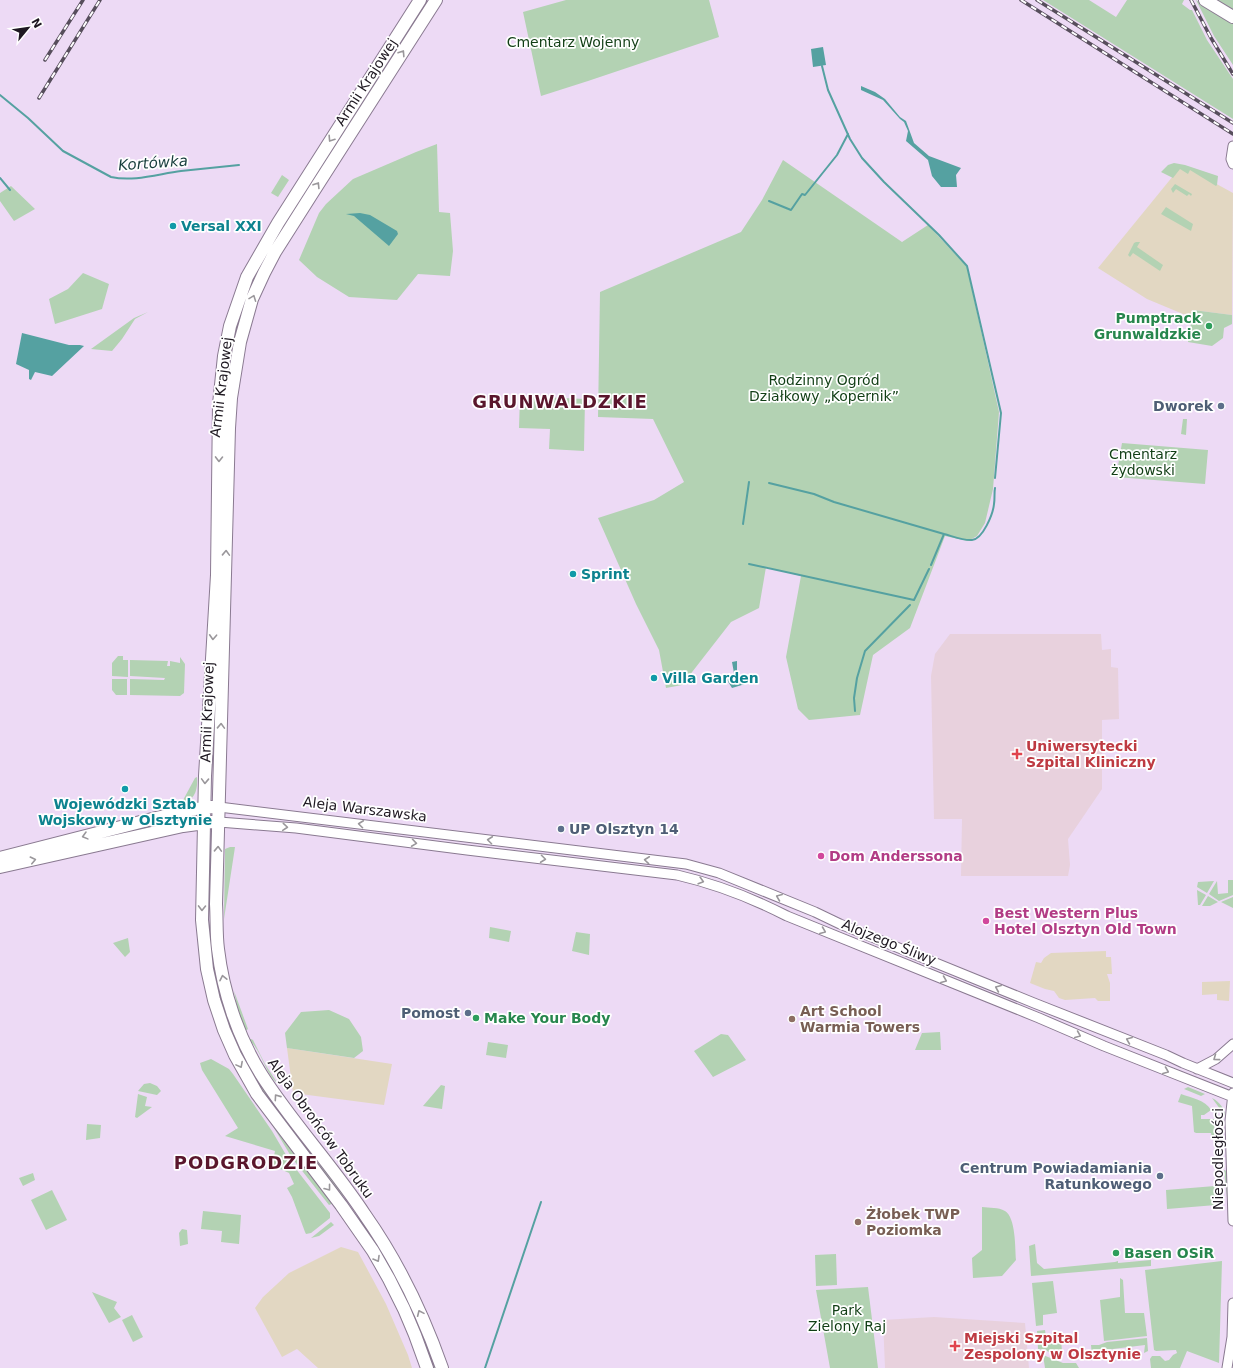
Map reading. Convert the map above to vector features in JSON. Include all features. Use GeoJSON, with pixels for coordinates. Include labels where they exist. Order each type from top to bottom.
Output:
{"type":"FeatureCollection","features":[{"type":"Feature","properties":{"kind":"main road","name":"Armii Krajowej"},"geometry":{"type":"LineString","coordinates":[[204,822],[217,575],[219,404],[228,331],[247,277],[278,223],[420,0]]}},
{"type":"Feature","properties":{"kind":"main road","name":"Armii Krajowej"},"geometry":{"type":"LineString","coordinates":[[219,822],[229,428],[236,363],[241,335],[256,291],[275,252],[436,0]]}},
{"type":"Feature","properties":{"kind":"main road"},"geometry":{"type":"LineString","coordinates":[[1204,0],[1233,17]]}},
{"type":"Feature","properties":{"kind":"main road"},"geometry":{"type":"LineString","coordinates":[[228,331],[241,335]]}},
{"type":"Feature","properties":{"kind":"main road","name":"Aleja Warszawska"},"geometry":{"type":"LineString","coordinates":[[0,858],[156,818],[204,807],[219,807]]}},
{"type":"Feature","properties":{"kind":"main road","name":"Aleja Warszawska"},"geometry":{"type":"LineString","coordinates":[[0,867],[178,827],[204,822],[219,822]]}},
{"type":"Feature","properties":{"kind":"main road","name":"Aleja Obrońców Tobruku"},"geometry":{"type":"LineString","coordinates":[[204,822],[202,920],[204,946],[207,969],[214,1000],[228,1041],[245,1076],[257,1094],[341,1205],[373,1252],[404,1309],[427,1368]]}},
{"type":"Feature","properties":{"kind":"main road","name":"Aleja Obrońców Tobruku"},"geometry":{"type":"LineString","coordinates":[[219,822],[216,904],[218,949],[227,994],[242,1035],[268,1084],[285,1109],[364,1213],[390,1254],[408,1285],[442,1368]]}},
{"type":"Feature","properties":{"kind":"street"},"geometry":{"type":"LineString","coordinates":[[1233,146],[1231,158],[1233,164]]}},
{"type":"Feature","properties":{"kind":"street","name":"Aleja Warszawska"},"geometry":{"type":"LineString","coordinates":[[219,807],[686,864],[708,869],[729,877]]}},
{"type":"Feature","properties":{"kind":"street","name":"Aleja Warszawska"},"geometry":{"type":"LineString","coordinates":[[219,822],[296,828],[677,875],[700,880],[730,890]]}},
{"type":"Feature","properties":{"kind":"street","name":"Alojzego Śliwy"},"geometry":{"type":"LineString","coordinates":[[729,877],[1034,1003],[1166,1054],[1233,1085]]}},
{"type":"Feature","properties":{"kind":"street","name":"Alojzego Śliwy"},"geometry":{"type":"LineString","coordinates":[[730,890],[787,916],[1039,1018],[1104,1046],[1233,1097]]}},
{"type":"Feature","properties":{"kind":"street"},"geometry":{"type":"LineString","coordinates":[[1034,1003],[1039,1018]]}},
{"type":"Feature","properties":{"kind":"street"},"geometry":{"type":"LineString","coordinates":[[1197,1069],[1216,1059],[1233,1044]]}},
{"type":"Feature","properties":{"kind":"street","name":"Niepodległości"},"geometry":{"type":"LineString","coordinates":[[1233,1085],[1230,1122],[1233,1221]]}},
{"type":"Feature","properties":{"kind":"street"},"geometry":{"type":"LineString","coordinates":[[1227,1368],[1232,1337],[1233,1303]]}},
{"type":"Feature","properties":{"kind":"shaded area"},"geometry":{"type":"Polygon","coordinates":[[[823,47],[826,65],[813,67],[811,49],[823,47]]]}},
{"type":"Feature","properties":{"kind":"shaded area"},"geometry":{"type":"Polygon","coordinates":[[[861,86],[875,92],[885,99],[900,117],[906,121],[914,143],[929,156],[961,168],[956,175],[957,187],[941,187],[932,176],[928,160],[906,141],[908,131],[904,122],[883,100],[861,90],[861,86]]]}},
{"type":"Feature","properties":{"kind":"shaded area"},"geometry":{"type":"Polygon","coordinates":[[[1182,165],[1233,193],[1232,315],[1193,310],[1192,315],[1183,314],[1147,299],[1098,268],[1182,165]]]}},
{"type":"Feature","properties":{"kind":"shaded area"},"geometry":{"type":"Polygon","coordinates":[[[360,213],[370,215],[397,231],[398,234],[389,246],[354,216],[346,214],[360,213]]]}},
{"type":"Feature","properties":{"kind":"shaded area"},"geometry":{"type":"Polygon","coordinates":[[[22,333],[69,345],[84,346],[52,376],[35,372],[31,380],[29,379],[29,370],[16,364],[22,333]]]}},
{"type":"Feature","properties":{"kind":"shaded area","name":"Uniwersytecki Szpital Kliniczny"},"geometry":{"type":"Polygon","coordinates":[[[950,634],[1101,634],[1102,650],[1111,649],[1111,667],[1118,668],[1119,719],[1102,720],[1102,789],[1068,839],[1070,865],[1068,876],[961,876],[962,819],[934,819],[931,676],[935,654],[950,634]]]}},
{"type":"Feature","properties":{"kind":"shaded area"},"geometry":{"type":"Polygon","coordinates":[[[737,661],[737,678],[754,678],[755,681],[732,688],[727,680],[734,673],[732,662],[737,661]]]}},
{"type":"Feature","properties":{"kind":"shaded area"},"geometry":{"type":"Polygon","coordinates":[[[1106,951],[1106,957],[1111,957],[1112,974],[1107,974],[1110,983],[1110,1001],[1098,1001],[1095,998],[1065,1000],[1059,998],[1054,991],[1030,983],[1036,962],[1041,963],[1044,958],[1051,953],[1106,951]]]}},
{"type":"Feature","properties":{"kind":"shaded area"},"geometry":{"type":"Polygon","coordinates":[[[1230,981],[1229,1001],[1217,1000],[1217,994],[1202,995],[1202,982],[1230,981]]]}},
{"type":"Feature","properties":{"kind":"shaded area"},"geometry":{"type":"Polygon","coordinates":[[[287,1048],[392,1064],[384,1105],[293,1093],[287,1048]]]}},
{"type":"Feature","properties":{"kind":"shaded area"},"geometry":{"type":"Polygon","coordinates":[[[341,1247],[358,1252],[386,1304],[412,1368],[318,1368],[297,1349],[282,1357],[255,1308],[263,1297],[289,1273],[341,1247]]]}},
{"type":"Feature","properties":{"kind":"shaded area","name":"Miejski Szpital Zespolony w Olsztynie"},"geometry":{"type":"Polygon","coordinates":[[[934,1317],[1025,1323],[1029,1368],[885,1368],[883,1320],[934,1317]]]}},
{"type":"Feature","properties":{"kind":"green space","name":"Cmentarz Wojenny"},"geometry":{"type":"Polygon","coordinates":[[[566,0],[709,0],[719,37],[541,96],[523,12],[566,0]]]}},
{"type":"Feature","properties":{"kind":"green space"},"geometry":{"type":"Polygon","coordinates":[[[1043,0],[1089,0],[1116,17],[1127,0],[1184,0],[1182,4],[1192,10],[1207,40],[1233,79],[1233,119],[1043,0]]]}},
{"type":"Feature","properties":{"kind":"green space"},"geometry":{"type":"Polygon","coordinates":[[[1196,0],[1233,23],[1233,65],[1214,36],[1196,0]]]}},
{"type":"Feature","properties":{"kind":"green space"},"geometry":{"type":"Polygon","coordinates":[[[1214,0],[1233,0],[1233,12],[1214,0]]]}},
{"type":"Feature","properties":{"kind":"green space"},"geometry":{"type":"Polygon","coordinates":[[[437,144],[439,212],[450,213],[453,251],[450,276],[418,274],[397,300],[349,297],[317,277],[299,260],[319,213],[326,204],[353,179],[437,144]]]}},
{"type":"Feature","properties":{"kind":"green space","name":"Rodzinny Ogród Działkowy „Kopernik”"},"geometry":{"type":"Polygon","coordinates":[[[783,160],[902,242],[928,225],[967,267],[999,412],[993,489],[985,523],[977,536],[968,541],[945,536],[910,628],[873,655],[860,715],[809,720],[798,709],[786,657],[801,576],[766,567],[759,608],[731,622],[682,685],[666,688],[659,650],[636,604],[598,518],[654,500],[684,482],[653,419],[598,417],[600,292],[741,232],[762,200],[783,160]]]}},
{"type":"Feature","properties":{"kind":"green space"},"geometry":{"type":"Polygon","coordinates":[[[1174,163],[1218,176],[1217,185],[1216,186],[1190,170],[1188,174],[1180,169],[1173,178],[1161,172],[1168,165],[1174,163]]]}},
{"type":"Feature","properties":{"kind":"green space"},"geometry":{"type":"Polygon","coordinates":[[[282,175],[289,180],[278,197],[271,193],[282,175]]]}},
{"type":"Feature","properties":{"kind":"green space"},"geometry":{"type":"Polygon","coordinates":[[[1175,184],[1192,194],[1191,196],[1189,194],[1187,196],[1176,189],[1173,193],[1171,189],[1175,184]]]}},
{"type":"Feature","properties":{"kind":"green space"},"geometry":{"type":"Polygon","coordinates":[[[11,186],[35,209],[14,221],[0,201],[0,193],[11,186]]]}},
{"type":"Feature","properties":{"kind":"green space"},"geometry":{"type":"Polygon","coordinates":[[[1166,207],[1193,224],[1191,231],[1161,214],[1166,207]]]}},
{"type":"Feature","properties":{"kind":"green space"},"geometry":{"type":"Polygon","coordinates":[[[1136,242],[1140,242],[1137,247],[1163,265],[1160,271],[1133,253],[1130,257],[1128,255],[1136,242]]]}},
{"type":"Feature","properties":{"kind":"green space"},"geometry":{"type":"Polygon","coordinates":[[[83,273],[109,284],[102,309],[55,324],[49,299],[68,289],[83,273]]]}},
{"type":"Feature","properties":{"kind":"green space","name":"Pumptrack Grunwaldzkie"},"geometry":{"type":"Polygon","coordinates":[[[1193,310],[1232,315],[1232,324],[1224,328],[1223,338],[1212,346],[1188,342],[1193,310]]]}},
{"type":"Feature","properties":{"kind":"green space"},"geometry":{"type":"Polygon","coordinates":[[[148,312],[135,319],[112,351],[91,349],[134,318],[148,312]]]}},
{"type":"Feature","properties":{"kind":"green space"},"geometry":{"type":"Polygon","coordinates":[[[520,396],[585,399],[584,451],[549,449],[550,429],[519,428],[520,396]]]}},
{"type":"Feature","properties":{"kind":"green space"},"geometry":{"type":"Polygon","coordinates":[[[1183,419],[1187,419],[1186,435],[1181,434],[1183,419]]]}},
{"type":"Feature","properties":{"kind":"green space","name":"Cmentarz żydowski"},"geometry":{"type":"Polygon","coordinates":[[[1122,443],[1208,450],[1205,484],[1116,477],[1122,443]]]}},
{"type":"Feature","properties":{"kind":"green space"},"geometry":{"type":"Polygon","coordinates":[[[118,656],[123,656],[123,660],[128,660],[128,677],[112,676],[112,663],[118,656]]]}},
{"type":"Feature","properties":{"kind":"green space"},"geometry":{"type":"Polygon","coordinates":[[[180,657],[185,664],[184,693],[180,696],[130,695],[130,679],[164,680],[165,678],[130,676],[130,660],[168,661],[167,666],[170,666],[170,661],[180,663],[180,657]]]}},
{"type":"Feature","properties":{"kind":"green space"},"geometry":{"type":"Polygon","coordinates":[[[112,679],[127,679],[127,695],[116,695],[112,690],[112,679]]]}},
{"type":"Feature","properties":{"kind":"green space"},"geometry":{"type":"Polygon","coordinates":[[[197,777],[195,794],[190,800],[182,804],[195,778],[197,777]]]}},
{"type":"Feature","properties":{"kind":"green space"},"geometry":{"type":"Polygon","coordinates":[[[235,847],[224,919],[225,849],[235,847]]]}},
{"type":"Feature","properties":{"kind":"green space"},"geometry":{"type":"Polygon","coordinates":[[[208,849],[210,849],[208,938],[210,956],[217,990],[236,1035],[231,1037],[217,994],[208,950],[206,893],[208,849]]]}},
{"type":"Feature","properties":{"kind":"green space"},"geometry":{"type":"Polygon","coordinates":[[[1228,880],[1233,880],[1233,895],[1219,901],[1209,894],[1217,881],[1218,894],[1228,893],[1228,880]]]}},
{"type":"Feature","properties":{"kind":"green space"},"geometry":{"type":"Polygon","coordinates":[[[1214,881],[1207,893],[1197,887],[1198,882],[1214,881]]]}},
{"type":"Feature","properties":{"kind":"green space"},"geometry":{"type":"Polygon","coordinates":[[[1197,890],[1206,895],[1200,905],[1198,905],[1197,890]]]}},
{"type":"Feature","properties":{"kind":"green space"},"geometry":{"type":"Polygon","coordinates":[[[1208,896],[1218,902],[1210,906],[1202,906],[1208,896]]]}},
{"type":"Feature","properties":{"kind":"green space"},"geometry":{"type":"Polygon","coordinates":[[[1233,897],[1233,908],[1221,902],[1233,897]]]}},
{"type":"Feature","properties":{"kind":"green space"},"geometry":{"type":"Polygon","coordinates":[[[490,927],[511,931],[509,942],[489,938],[490,927]]]}},
{"type":"Feature","properties":{"kind":"green space"},"geometry":{"type":"Polygon","coordinates":[[[576,932],[590,934],[589,955],[572,951],[576,932]]]}},
{"type":"Feature","properties":{"kind":"green space"},"geometry":{"type":"Polygon","coordinates":[[[128,938],[130,952],[125,957],[113,943],[128,938]]]}},
{"type":"Feature","properties":{"kind":"green space"},"geometry":{"type":"Polygon","coordinates":[[[234,991],[248,1029],[244,1032],[238,1012],[234,991]]]}},
{"type":"Feature","properties":{"kind":"green space"},"geometry":{"type":"Polygon","coordinates":[[[329,1010],[349,1019],[361,1037],[363,1051],[354,1058],[287,1048],[285,1033],[301,1012],[329,1010]]]}},
{"type":"Feature","properties":{"kind":"green space"},"geometry":{"type":"Polygon","coordinates":[[[940,1032],[941,1050],[915,1050],[922,1033],[940,1032]]]}},
{"type":"Feature","properties":{"kind":"green space"},"geometry":{"type":"Polygon","coordinates":[[[721,1034],[728,1035],[746,1060],[713,1077],[694,1051],[721,1034]]]}},
{"type":"Feature","properties":{"kind":"green space"},"geometry":{"type":"Polygon","coordinates":[[[248,1039],[253,1040],[265,1064],[278,1084],[269,1073],[257,1049],[248,1039]]]}},
{"type":"Feature","properties":{"kind":"green space"},"geometry":{"type":"Polygon","coordinates":[[[488,1042],[508,1045],[506,1058],[486,1055],[488,1042]]]}},
{"type":"Feature","properties":{"kind":"green space"},"geometry":{"type":"Polygon","coordinates":[[[239,1043],[345,1194],[341,1197],[270,1106],[235,1045],[239,1043]]]}},
{"type":"Feature","properties":{"kind":"green space"},"geometry":{"type":"Polygon","coordinates":[[[211,1059],[229,1069],[233,1074],[272,1131],[289,1160],[330,1213],[330,1218],[311,1233],[306,1234],[287,1188],[294,1184],[289,1173],[272,1165],[275,1151],[225,1136],[238,1128],[202,1070],[200,1063],[211,1059]]]}},
{"type":"Feature","properties":{"kind":"green space"},"geometry":{"type":"Polygon","coordinates":[[[150,1083],[157,1086],[161,1091],[157,1095],[138,1091],[144,1084],[150,1083]]]}},
{"type":"Feature","properties":{"kind":"green space"},"geometry":{"type":"Polygon","coordinates":[[[441,1085],[445,1086],[442,1109],[423,1106],[441,1085]]]}},
{"type":"Feature","properties":{"kind":"green space"},"geometry":{"type":"Polygon","coordinates":[[[1188,1087],[1205,1094],[1201,1096],[1184,1089],[1188,1087]]]}},
{"type":"Feature","properties":{"kind":"green space"},"geometry":{"type":"Polygon","coordinates":[[[138,1094],[147,1097],[145,1106],[152,1107],[137,1118],[135,1117],[138,1094]]]}},
{"type":"Feature","properties":{"kind":"green space"},"geometry":{"type":"Polygon","coordinates":[[[1181,1094],[1198,1100],[1211,1110],[1204,1115],[1201,1115],[1201,1119],[1214,1119],[1215,1138],[1212,1138],[1211,1133],[1194,1132],[1192,1106],[1178,1102],[1181,1094]]]}},
{"type":"Feature","properties":{"kind":"green space"},"geometry":{"type":"Polygon","coordinates":[[[1212,1098],[1221,1106],[1226,1117],[1212,1098]]]}},
{"type":"Feature","properties":{"kind":"green space"},"geometry":{"type":"Polygon","coordinates":[[[265,1113],[334,1203],[329,1205],[292,1158],[265,1113]]]}},
{"type":"Feature","properties":{"kind":"green space"},"geometry":{"type":"Polygon","coordinates":[[[87,1124],[101,1125],[100,1138],[86,1140],[87,1124]]]}},
{"type":"Feature","properties":{"kind":"green space"},"geometry":{"type":"Polygon","coordinates":[[[1224,1170],[1227,1171],[1228,1207],[1224,1170]]]}},
{"type":"Feature","properties":{"kind":"green space"},"geometry":{"type":"Polygon","coordinates":[[[33,1173],[35,1180],[23,1186],[19,1178],[33,1173]]]}},
{"type":"Feature","properties":{"kind":"green space"},"geometry":{"type":"Polygon","coordinates":[[[1215,1186],[1216,1205],[1167,1209],[1166,1190],[1215,1186]]]}},
{"type":"Feature","properties":{"kind":"green space"},"geometry":{"type":"Polygon","coordinates":[[[52,1190],[67,1220],[46,1230],[31,1200],[52,1190]]]}},
{"type":"Feature","properties":{"kind":"green space"},"geometry":{"type":"Polygon","coordinates":[[[982,1207],[997,1208],[1005,1211],[1009,1215],[1013,1226],[1016,1260],[1002,1276],[973,1278],[972,1258],[982,1250],[982,1207]]]}},
{"type":"Feature","properties":{"kind":"green space"},"geometry":{"type":"Polygon","coordinates":[[[203,1211],[241,1215],[239,1244],[221,1242],[222,1231],[201,1229],[203,1211]]]}},
{"type":"Feature","properties":{"kind":"green space"},"geometry":{"type":"Polygon","coordinates":[[[331,1222],[334,1225],[319,1236],[311,1238],[331,1222]]]}},
{"type":"Feature","properties":{"kind":"green space"},"geometry":{"type":"Polygon","coordinates":[[[364,1228],[394,1275],[437,1368],[431,1368],[364,1228]]]}},
{"type":"Feature","properties":{"kind":"green space"},"geometry":{"type":"Polygon","coordinates":[[[182,1229],[187,1230],[188,1244],[180,1246],[179,1233],[182,1229]]]}},
{"type":"Feature","properties":{"kind":"green space"},"geometry":{"type":"Polygon","coordinates":[[[1035,1244],[1037,1263],[1044,1269],[1118,1261],[1118,1263],[1151,1260],[1151,1266],[1031,1276],[1029,1246],[1035,1244]]]}},
{"type":"Feature","properties":{"kind":"green space"},"geometry":{"type":"Polygon","coordinates":[[[836,1254],[837,1285],[816,1286],[815,1255],[836,1254]]]}},
{"type":"Feature","properties":{"kind":"green space"},"geometry":{"type":"Polygon","coordinates":[[[1222,1261],[1219,1363],[1187,1351],[1180,1368],[1151,1368],[1150,1359],[1152,1356],[1160,1356],[1165,1361],[1169,1360],[1177,1353],[1176,1350],[1154,1350],[1145,1270],[1222,1261]]]}},
{"type":"Feature","properties":{"kind":"green space"},"geometry":{"type":"Polygon","coordinates":[[[1120,1278],[1123,1280],[1125,1313],[1144,1313],[1147,1336],[1104,1341],[1100,1300],[1120,1297],[1120,1278]]]}},
{"type":"Feature","properties":{"kind":"green space"},"geometry":{"type":"Polygon","coordinates":[[[1053,1281],[1057,1313],[1043,1315],[1043,1325],[1036,1326],[1032,1283],[1053,1281]]]}},
{"type":"Feature","properties":{"kind":"green space","name":"Park Zielony Raj"},"geometry":{"type":"Polygon","coordinates":[[[868,1287],[878,1368],[830,1368],[816,1290],[868,1287]]]}},
{"type":"Feature","properties":{"kind":"green space"},"geometry":{"type":"Polygon","coordinates":[[[92,1292],[117,1302],[114,1308],[121,1317],[109,1323],[92,1292]]]}},
{"type":"Feature","properties":{"kind":"green space"},"geometry":{"type":"Polygon","coordinates":[[[132,1315],[143,1337],[133,1342],[122,1320],[132,1315]]]}},
{"type":"Feature","properties":{"kind":"green space"},"geometry":{"type":"Polygon","coordinates":[[[1045,1330],[1046,1338],[1055,1337],[1055,1339],[1061,1339],[1061,1358],[1045,1350],[1038,1349],[1037,1331],[1045,1330]]]}},
{"type":"Feature","properties":{"kind":"green space"},"geometry":{"type":"Polygon","coordinates":[[[1147,1338],[1148,1351],[1144,1353],[1145,1345],[1105,1350],[1101,1357],[1092,1356],[1091,1345],[1147,1338]]]}},
{"type":"Feature","properties":{"kind":"green space"},"geometry":{"type":"Polygon","coordinates":[[[1043,1355],[1063,1363],[1076,1363],[1079,1368],[1045,1368],[1043,1355]]]}},
{"type":"Feature","properties":{"kind":"waterway"},"geometry":{"type":"LineString","coordinates":[[822,66],[828,90],[850,139],[862,158],[884,182],[939,235],[967,266],[1001,413],[995,478]]}},
{"type":"Feature","properties":{"kind":"waterway","name":"Kortówka"},"geometry":{"type":"LineString","coordinates":[[0,95],[28,118],[63,151],[111,177],[128,179],[181,171],[239,165]]}},
{"type":"Feature","properties":{"kind":"waterway"},"geometry":{"type":"LineString","coordinates":[[769,201],[791,210],[802,194],[805,195],[837,155],[848,134]]}},
{"type":"Feature","properties":{"kind":"waterway"},"geometry":{"type":"LineString","coordinates":[[0,178],[10,190]]}},
{"type":"Feature","properties":{"kind":"waterway"},"geometry":{"type":"LineString","coordinates":[[743,524],[749,482]]}},
{"type":"Feature","properties":{"kind":"waterway"},"geometry":{"type":"LineString","coordinates":[[769,483],[814,494],[834,502],[944,534]]}},
{"type":"Feature","properties":{"kind":"waterway"},"geometry":{"type":"LineString","coordinates":[[931,565],[944,534],[972,540],[976,539],[984,531],[992,514],[995,488]]}},
{"type":"Feature","properties":{"kind":"waterway"},"geometry":{"type":"LineString","coordinates":[[749,564],[914,600],[929,569]]}},
{"type":"Feature","properties":{"kind":"waterway"},"geometry":{"type":"LineString","coordinates":[[855,711],[854,698],[857,678],[865,651],[910,605]]}},
{"type":"Feature","properties":{"kind":"waterway"},"geometry":{"type":"LineString","coordinates":[[485,1368],[541,1202]]}},
{"type":"Feature","properties":{"kind":"railway"},"geometry":{"type":"LineString","coordinates":[[45,60],[83,0]]}},
{"type":"Feature","properties":{"kind":"railway"},"geometry":{"type":"LineString","coordinates":[[39,98],[100,0]]}},
{"type":"Feature","properties":{"kind":"railway"},"geometry":{"type":"LineString","coordinates":[[1021,0],[1233,134]]}},
{"type":"Feature","properties":{"kind":"railway"},"geometry":{"type":"LineString","coordinates":[[1037,0],[1233,123]]}},
{"type":"Feature","properties":{"kind":"railway"},"geometry":{"type":"LineString","coordinates":[[1191,0],[1211,38],[1233,74]]}},
{"type":"Feature","properties":{"kind":"place","name":"Versal XXI"},"geometry":{"type":"Point","coordinates":[173,226]}},
{"type":"Feature","properties":{"kind":"place","name":"Pumptrack Grunwaldzkie"},"geometry":{"type":"Point","coordinates":[1209,326]}},
{"type":"Feature","properties":{"kind":"place","name":"Dworek"},"geometry":{"type":"Point","coordinates":[1221,406]}},
{"type":"Feature","properties":{"kind":"place","name":"Sprint"},"geometry":{"type":"Point","coordinates":[573,574]}},
{"type":"Feature","properties":{"kind":"place","name":"Villa Garden"},"geometry":{"type":"Point","coordinates":[654,678]}},
{"type":"Feature","properties":{"kind":"place","name":"Uniwersytecki Szpital Kliniczny"},"geometry":{"type":"Point","coordinates":[1017,754]}},
{"type":"Feature","properties":{"kind":"place","name":"Wojewódzki Sztab Wojskowy w Olsztynie"},"geometry":{"type":"Point","coordinates":[125,789]}},
{"type":"Feature","properties":{"kind":"place","name":"UP Olsztyn 14"},"geometry":{"type":"Point","coordinates":[561,829]}},
{"type":"Feature","properties":{"kind":"place","name":"Dom Anderssona"},"geometry":{"type":"Point","coordinates":[821,856]}},
{"type":"Feature","properties":{"kind":"place","name":"Best Western Plus Hotel Olsztyn Old Town"},"geometry":{"type":"Point","coordinates":[986,921]}},
{"type":"Feature","properties":{"kind":"place","name":"Pomost"},"geometry":{"type":"Point","coordinates":[468,1013]}},
{"type":"Feature","properties":{"kind":"place","name":"Make Your Body"},"geometry":{"type":"Point","coordinates":[476,1018]}},
{"type":"Feature","properties":{"kind":"place","name":"Art School Warmia Towers"},"geometry":{"type":"Point","coordinates":[792,1019]}},
{"type":"Feature","properties":{"kind":"place","name":"Centrum Powiadamiania Ratunkowego"},"geometry":{"type":"Point","coordinates":[1160,1176]}},
{"type":"Feature","properties":{"kind":"place","name":"Żłobek TWP Poziomka"},"geometry":{"type":"Point","coordinates":[858,1222]}},
{"type":"Feature","properties":{"kind":"place","name":"Basen OSiR"},"geometry":{"type":"Point","coordinates":[1116,1253]}},
{"type":"Feature","properties":{"kind":"place","name":"Miejski Szpital Zespolony w Olsztynie"},"geometry":{"type":"Point","coordinates":[955,1346]}},
{"type":"Feature","properties":{"kind":"district","name":"GRUNWALDZKIE"},"geometry":{"type":"Point","coordinates":[560,401]}},
{"type":"Feature","properties":{"kind":"district","name":"PODGRODZIE"},"geometry":{"type":"Point","coordinates":[246,1162]}}]}
